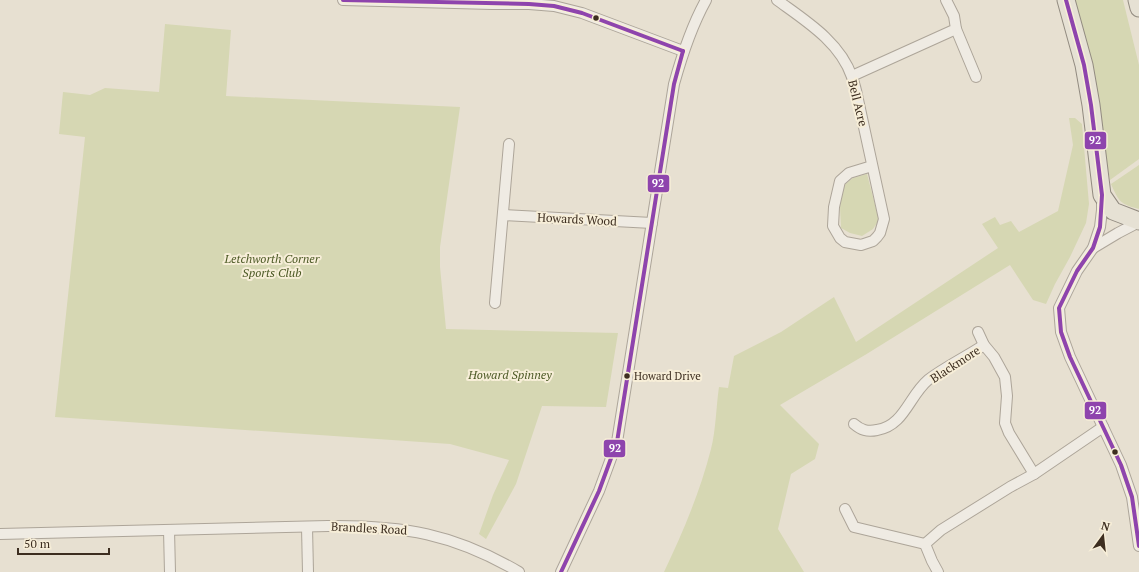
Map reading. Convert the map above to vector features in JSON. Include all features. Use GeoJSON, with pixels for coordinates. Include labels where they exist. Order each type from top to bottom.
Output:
{"type":"FeatureCollection","features":[{"type":"Feature","properties":{"kind":"main road"},"geometry":{"type":"LineString","coordinates":[[1066,0],[1084,65],[1092,111],[1102,195],[1113,210],[1139,221]]}},
{"type":"Feature","properties":{"kind":"main road"},"geometry":{"type":"LineString","coordinates":[[1137,0],[1139,8]]}},
{"type":"Feature","properties":{"kind":"street"},"geometry":{"type":"LineString","coordinates":[[343,0],[493,2],[554,6],[582,13],[683,50]]}},
{"type":"Feature","properties":{"kind":"street"},"geometry":{"type":"LineString","coordinates":[[561,572],[599,491],[617,442],[671,99],[683,50],[697,16],[706,0]]}},
{"type":"Feature","properties":{"kind":"street","name":"Bell Acre"},"geometry":{"type":"LineString","coordinates":[[778,0],[813,26],[824,37],[841,56],[852,76],[884,219],[880,233],[873,241],[861,245],[845,242],[840,238],[833,226],[834,207],[838,186],[840,181],[845,176],[872,166]]}},
{"type":"Feature","properties":{"kind":"street"},"geometry":{"type":"LineString","coordinates":[[946,0],[954,16],[956,29],[976,77]]}},
{"type":"Feature","properties":{"kind":"street"},"geometry":{"type":"LineString","coordinates":[[852,76],[956,29]]}},
{"type":"Feature","properties":{"kind":"street"},"geometry":{"type":"LineString","coordinates":[[495,303],[509,144]]}},
{"type":"Feature","properties":{"kind":"street"},"geometry":{"type":"LineString","coordinates":[[1102,195],[1100,227],[1093,248],[1077,271],[1059,308],[1061,332],[1070,356],[1136,497],[1139,546]]}},
{"type":"Feature","properties":{"kind":"street","name":"Howards Wood"},"geometry":{"type":"LineString","coordinates":[[503,215],[652,223]]}},
{"type":"Feature","properties":{"kind":"street"},"geometry":{"type":"LineString","coordinates":[[1093,248],[1139,221]]}},
{"type":"Feature","properties":{"kind":"street","name":"Blackmore"},"geometry":{"type":"LineString","coordinates":[[978,332],[984,345],[994,357],[1005,377],[1007,396],[1005,423],[1009,433],[1034,474]]}},
{"type":"Feature","properties":{"kind":"street","name":"Blackmore"},"geometry":{"type":"LineString","coordinates":[[854,424],[865,431],[884,429],[892,425],[900,418],[919,390],[928,381],[984,345]]}},
{"type":"Feature","properties":{"kind":"street"},"geometry":{"type":"LineString","coordinates":[[925,544],[941,530],[1010,487],[1034,474],[1103,427]]}},
{"type":"Feature","properties":{"kind":"street"},"geometry":{"type":"LineString","coordinates":[[845,509],[854,526],[925,544]]}},
{"type":"Feature","properties":{"kind":"street","name":"Brandles Road"},"geometry":{"type":"LineString","coordinates":[[0,534],[382,526],[428,533],[484,553],[519,572]]}},
{"type":"Feature","properties":{"kind":"street"},"geometry":{"type":"LineString","coordinates":[[307,527],[308,572]]}},
{"type":"Feature","properties":{"kind":"street"},"geometry":{"type":"LineString","coordinates":[[169,530],[170,572]]}},
{"type":"Feature","properties":{"kind":"street"},"geometry":{"type":"LineString","coordinates":[[925,544],[938,572]]}},
{"type":"Feature","properties":{"kind":"green space"},"geometry":{"type":"Polygon","coordinates":[[[1075,0],[1123,0],[1139,65],[1139,159],[1110,180],[1085,39],[1075,0]]]}},
{"type":"Feature","properties":{"kind":"green space","name":"Letchworth Corner Sports Club"},"geometry":{"type":"Polygon","coordinates":[[[165,24],[231,30],[226,96],[460,107],[440,247],[440,267],[446,329],[618,333],[606,407],[542,406],[516,484],[486,539],[479,534],[493,495],[509,460],[450,444],[55,417],[85,137],[59,134],[63,92],[90,95],[105,88],[159,92],[165,24]]]}},
{"type":"Feature","properties":{"kind":"green space"},"geometry":{"type":"Polygon","coordinates":[[[1069,118],[1075,118],[1082,124],[1089,204],[1086,223],[1046,304],[1033,300],[1010,265],[865,355],[780,405],[819,444],[815,459],[791,474],[778,529],[804,572],[664,572],[702,481],[713,441],[719,387],[728,388],[734,356],[781,332],[834,297],[856,342],[998,248],[982,224],[995,217],[1000,225],[1011,221],[1019,232],[1058,211],[1073,145],[1069,118]]]}},
{"type":"Feature","properties":{"kind":"green space"},"geometry":{"type":"Polygon","coordinates":[[[1139,165],[1139,209],[1128,206],[1118,199],[1111,184],[1139,165]]]}},
{"type":"Feature","properties":{"kind":"green space"},"geometry":{"type":"Polygon","coordinates":[[[867,174],[879,220],[873,229],[862,236],[850,233],[841,228],[840,207],[843,186],[853,178],[867,174]]]}},
{"type":"Feature","properties":{"kind":"transit line","name":"92"},"geometry":{"type":"LineString","coordinates":[[343,0],[529,4],[554,6],[582,13],[683,51]]}},
{"type":"Feature","properties":{"kind":"transit line","name":"92"},"geometry":{"type":"LineString","coordinates":[[1066,0],[1084,65],[1091,105],[1102,195],[1100,227],[1093,248],[1077,271],[1059,308],[1061,332],[1070,357],[1121,465],[1132,497],[1139,546]]}},
{"type":"Feature","properties":{"kind":"transit line","name":"92"},"geometry":{"type":"LineString","coordinates":[[561,572],[599,491],[617,442],[674,84],[683,51]]}},
{"type":"Feature","properties":{"kind":"place","name":"Howard Drive"},"geometry":{"type":"Point","coordinates":[627,376]}},
{"type":"Feature","properties":{"kind":"park label","name":"Howard Spinney"},"geometry":{"type":"Point","coordinates":[510,374]}}]}
